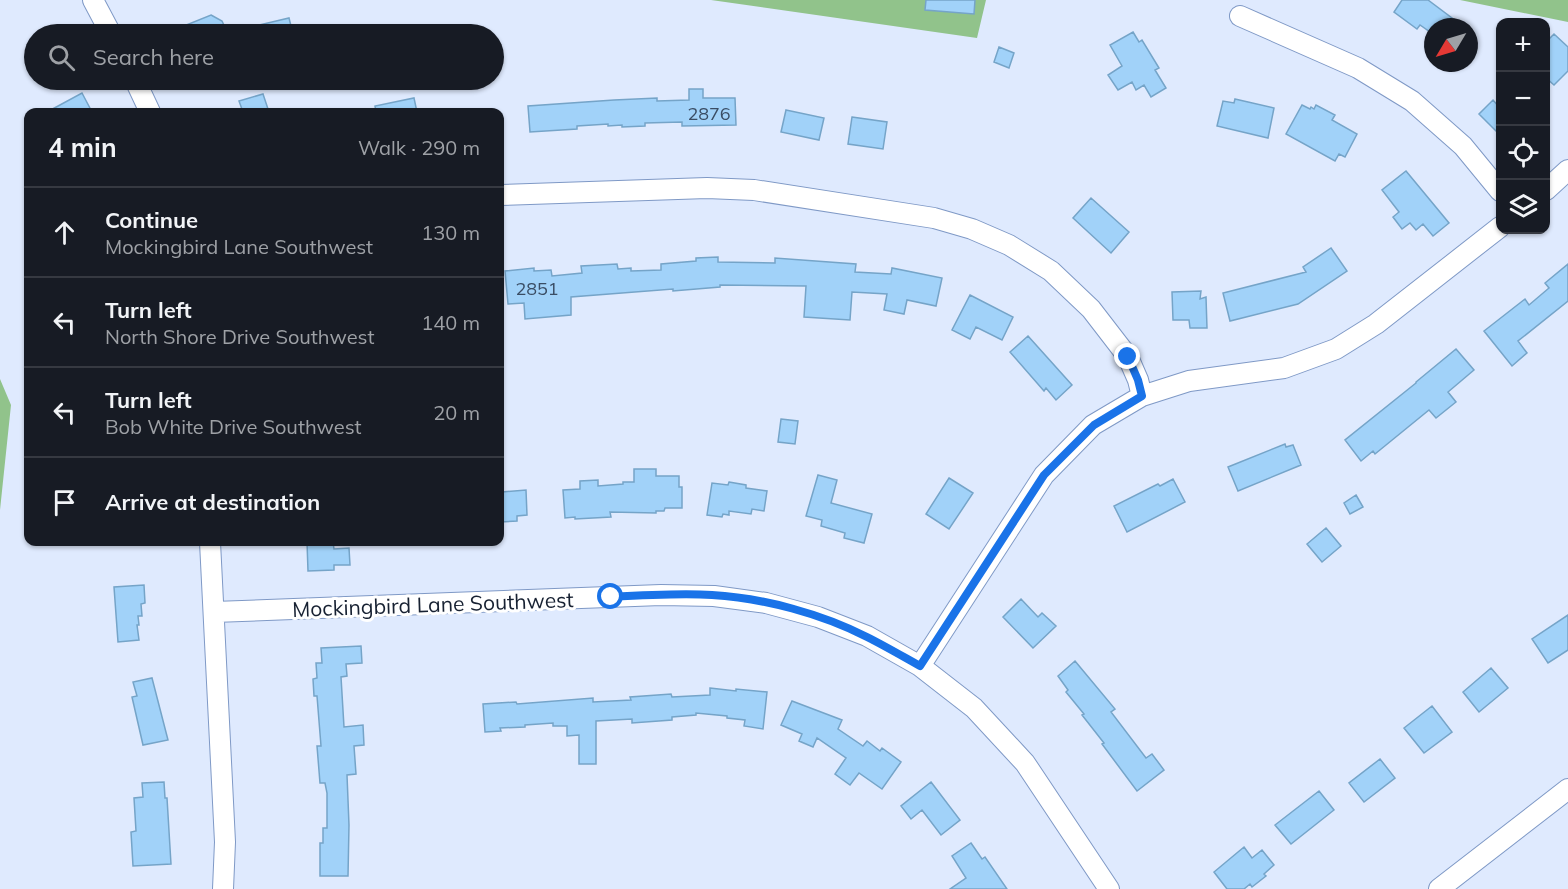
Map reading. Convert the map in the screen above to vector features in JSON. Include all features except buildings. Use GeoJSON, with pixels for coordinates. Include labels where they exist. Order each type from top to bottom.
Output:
{"type":"FeatureCollection","features":[{"type":"Feature","properties":{"kind":"street"},"geometry":{"type":"LineString","coordinates":[[93,0],[106,24]]}},
{"type":"Feature","properties":{"kind":"street"},"geometry":{"type":"LineString","coordinates":[[1240,16],[1358,68],[1412,101],[1463,146],[1496,186]]}},
{"type":"Feature","properties":{"kind":"street"},"geometry":{"type":"LineString","coordinates":[[140,90],[148,108]]}},
{"type":"Feature","properties":{"kind":"street"},"geometry":{"type":"LineString","coordinates":[[1550,186],[1568,170]]}},
{"type":"Feature","properties":{"kind":"street"},"geometry":{"type":"LineString","coordinates":[[504,195],[707,188],[754,190],[934,218],[972,229],[1009,245],[1051,272],[1091,309],[1128,357],[1142,396]]}},
{"type":"Feature","properties":{"kind":"street"},"geometry":{"type":"LineString","coordinates":[[920,666],[1044,475],[1094,425],[1142,396],[1189,381],[1284,368],[1336,349],[1376,324],[1496,230]]}},
{"type":"Feature","properties":{"kind":"street"},"geometry":{"type":"LineString","coordinates":[[210,546],[225,842],[223,889]]}},
{"type":"Feature","properties":{"kind":"street","name":"Mockingbird Lane Southwest"},"geometry":{"type":"LineString","coordinates":[[214,612],[651,595],[714,596],[766,603],[818,617],[867,636],[920,666],[974,708],[1025,763],[1109,889]]}},
{"type":"Feature","properties":{"kind":"street"},"geometry":{"type":"LineString","coordinates":[[1439,889],[1568,789]]}},
{"type":"Feature","properties":{"kind":"green space"},"geometry":{"type":"Polygon","coordinates":[[[711,0],[986,0],[977,38],[711,0]]]}},
{"type":"Feature","properties":{"kind":"green space"},"geometry":{"type":"Polygon","coordinates":[[[1460,0],[1568,0],[1568,22],[1460,0]]]}},
{"type":"Feature","properties":{"kind":"green space"},"geometry":{"type":"Polygon","coordinates":[[[0,379],[11,405],[0,510],[0,379]]]}},
{"type":"Feature","properties":{"kind":"route"},"geometry":{"type":"LineString","coordinates":[[611,597],[714,596],[766,603],[818,617],[867,636],[920,666],[1044,475],[1094,425],[1142,396],[1128,357]]}}]}
